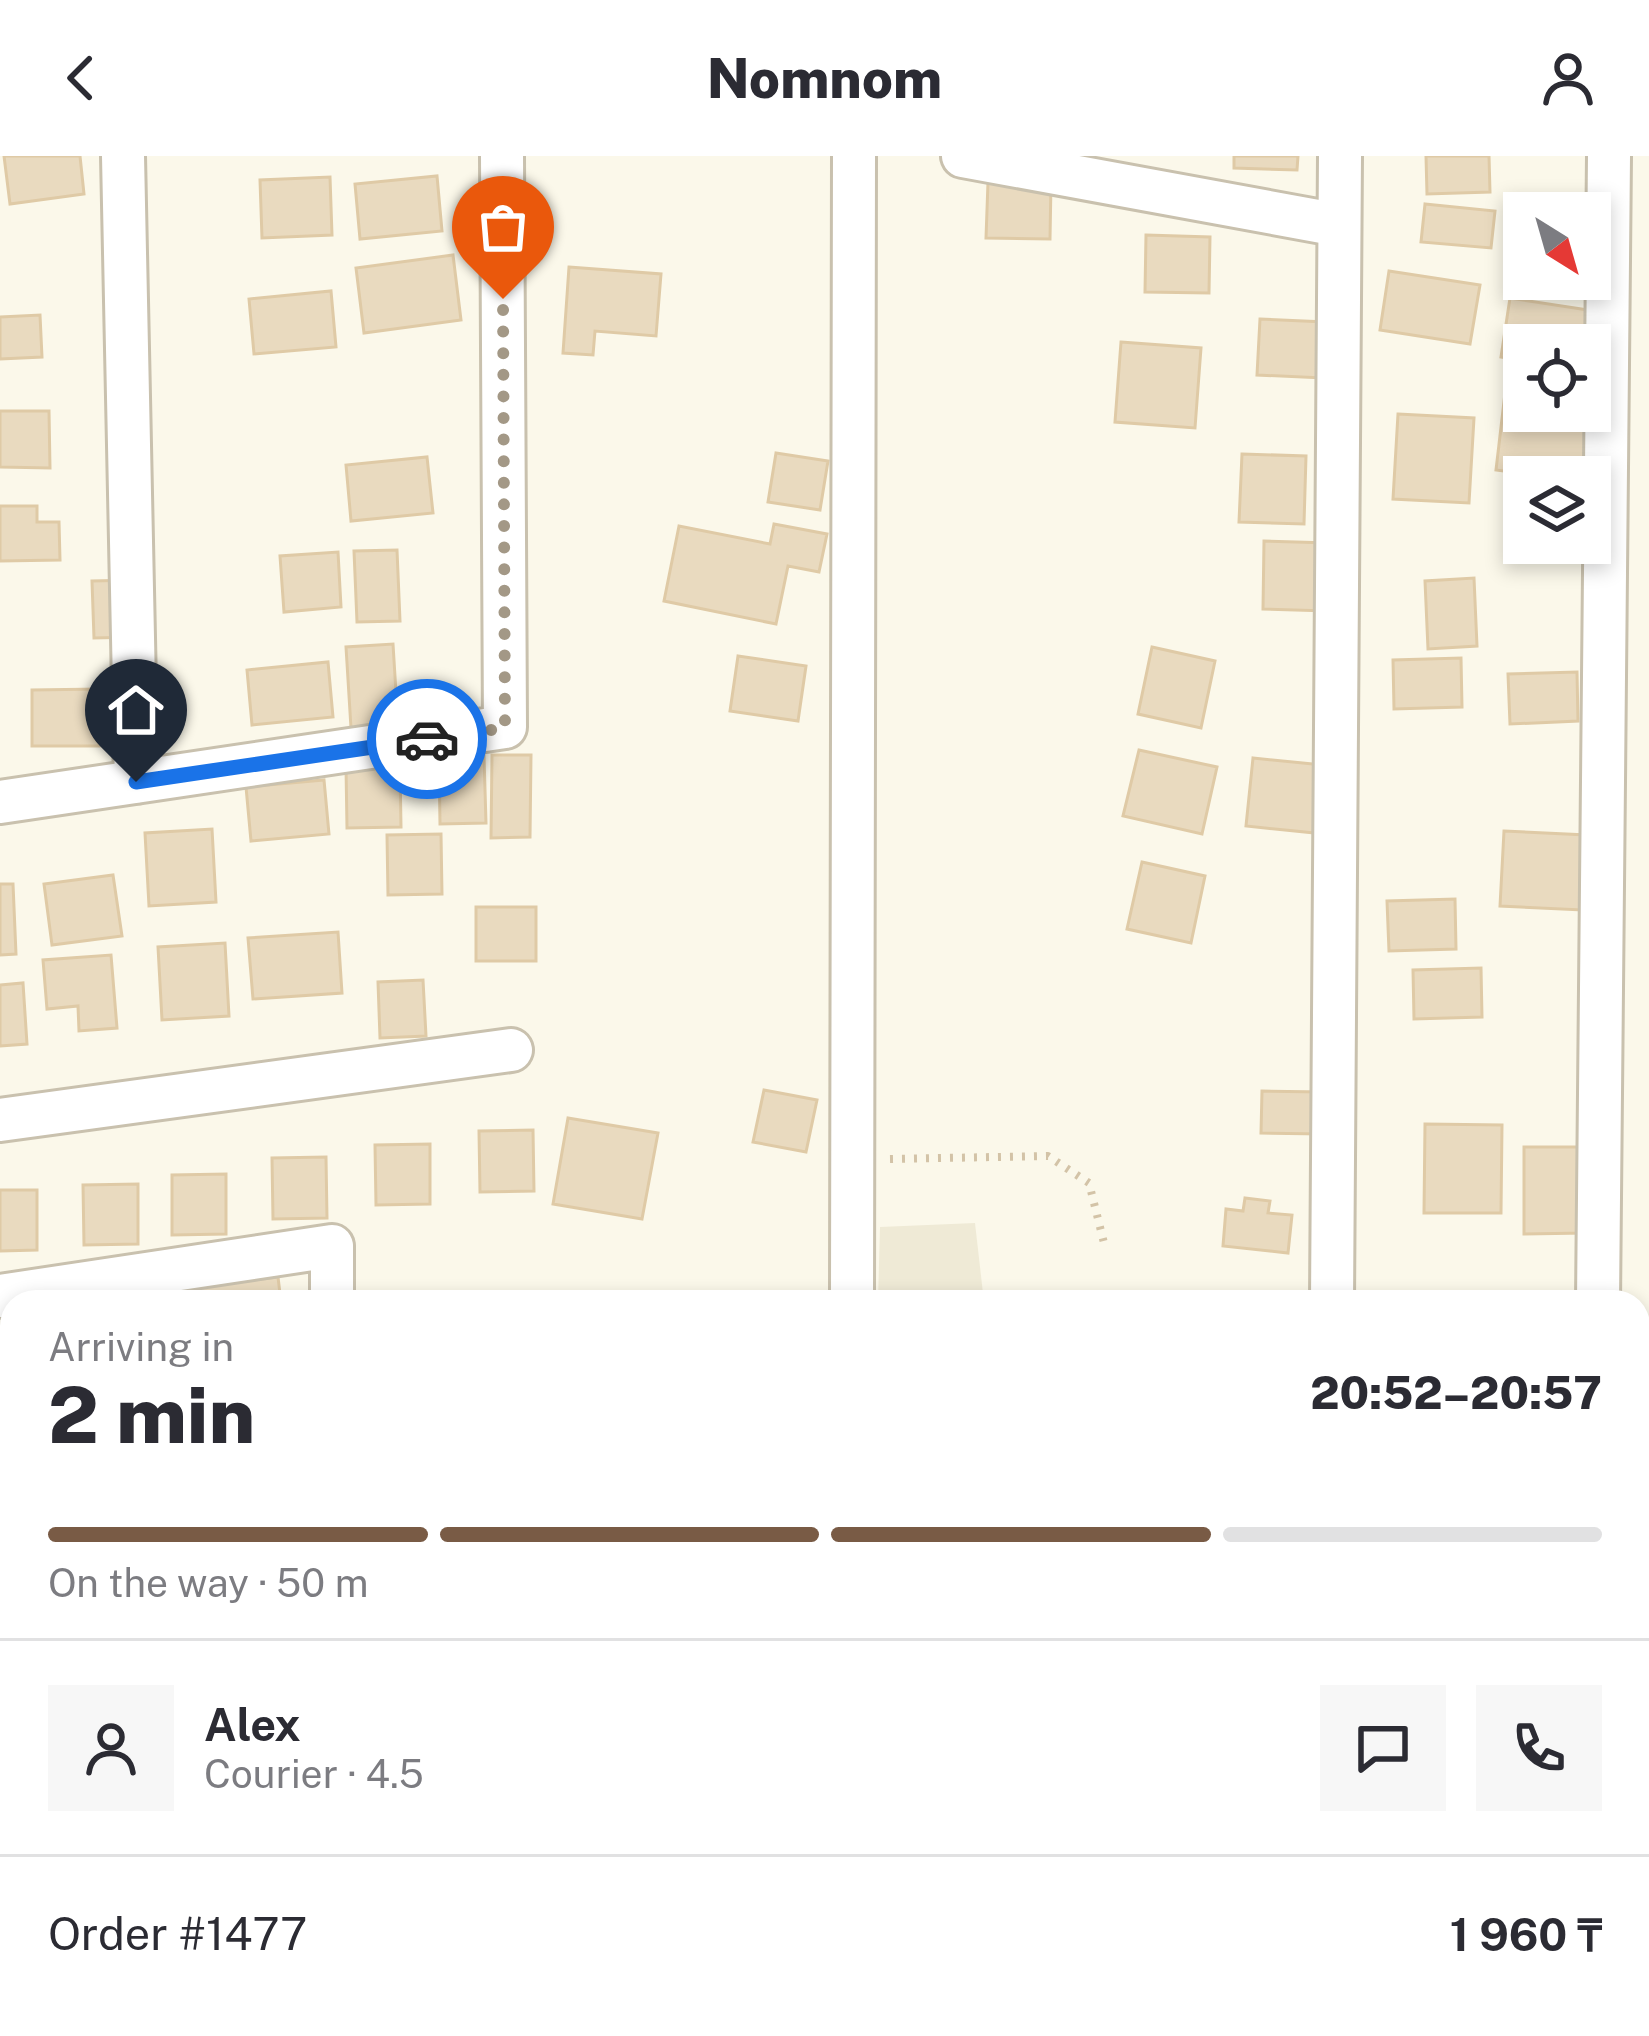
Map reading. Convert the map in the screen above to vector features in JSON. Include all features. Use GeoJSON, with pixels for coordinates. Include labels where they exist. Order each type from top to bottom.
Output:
{"type":"FeatureCollection","features":[{"type":"Feature","properties":{"kind":"street"},"geometry":{"type":"LineString","coordinates":[[123,156],[136,782]]}},
{"type":"Feature","properties":{"kind":"street"},"geometry":{"type":"LineString","coordinates":[[0,802],[505,728],[502,156]]}},
{"type":"Feature","properties":{"kind":"street"},"geometry":{"type":"LineString","coordinates":[[852,1290],[854,156]]}},
{"type":"Feature","properties":{"kind":"street"},"geometry":{"type":"LineString","coordinates":[[1332,1290],[1340,156]]}},
{"type":"Feature","properties":{"kind":"street"},"geometry":{"type":"LineString","coordinates":[[1598,1290],[1610,156]]}},
{"type":"Feature","properties":{"kind":"street"},"geometry":{"type":"LineString","coordinates":[[987,158],[1339,225]]}},
{"type":"Feature","properties":{"kind":"street"},"geometry":{"type":"LineString","coordinates":[[0,1120],[511,1050]]}},
{"type":"Feature","properties":{"kind":"street"},"geometry":{"type":"LineString","coordinates":[[40,1290],[332,1246],[332,1290]]}},
{"type":"Feature","properties":{"kind":"path"},"geometry":{"type":"LineString","coordinates":[[852,1160],[1048,1156],[1089,1184],[1105,1243]]}},
{"type":"Feature","properties":{"kind":"shaded area"},"geometry":{"type":"Polygon","coordinates":[[[975,1223],[983,1290],[878,1290],[880,1227],[975,1223]]]}},
{"type":"Feature","properties":{"kind":"building"},"geometry":{"type":"Polygon","coordinates":[[[4,156],[80,156],[84,194],[10,204],[4,156]]]}},
{"type":"Feature","properties":{"kind":"building"},"geometry":{"type":"Polygon","coordinates":[[[1234,156],[1298,156],[1297,170],[1234,168],[1234,156]]]}},
{"type":"Feature","properties":{"kind":"building"},"geometry":{"type":"Polygon","coordinates":[[[1426,156],[1489,156],[1490,192],[1427,194],[1426,156]]]}},
{"type":"Feature","properties":{"kind":"building"},"geometry":{"type":"Polygon","coordinates":[[[437,176],[442,231],[360,239],[355,184],[437,176]]]}},
{"type":"Feature","properties":{"kind":"building"},"geometry":{"type":"Polygon","coordinates":[[[330,177],[332,235],[262,238],[260,180],[330,177]]]}},
{"type":"Feature","properties":{"kind":"building"},"geometry":{"type":"Polygon","coordinates":[[[988,182],[1051,183],[1050,239],[986,238],[988,182]]]}},
{"type":"Feature","properties":{"kind":"building"},"geometry":{"type":"Polygon","coordinates":[[[1425,204],[1495,211],[1491,248],[1421,242],[1425,204]]]}},
{"type":"Feature","properties":{"kind":"building"},"geometry":{"type":"Polygon","coordinates":[[[1146,235],[1210,237],[1209,293],[1145,292],[1146,235]]]}},
{"type":"Feature","properties":{"kind":"building"},"geometry":{"type":"Polygon","coordinates":[[[453,255],[461,320],[364,333],[356,268],[453,255]]]}},
{"type":"Feature","properties":{"kind":"building"},"geometry":{"type":"Polygon","coordinates":[[[569,267],[661,274],[656,336],[595,331],[593,355],[563,353],[569,267]]]}},
{"type":"Feature","properties":{"kind":"building"},"geometry":{"type":"Polygon","coordinates":[[[1389,271],[1480,285],[1470,344],[1380,330],[1389,271]]]}},
{"type":"Feature","properties":{"kind":"building"},"geometry":{"type":"Polygon","coordinates":[[[331,291],[336,347],[254,354],[249,299],[331,291]]]}},
{"type":"Feature","properties":{"kind":"building"},"geometry":{"type":"Polygon","coordinates":[[[1510,300],[1601,312],[1597,324],[1506,324],[1510,300]]]}},
{"type":"Feature","properties":{"kind":"building"},"geometry":{"type":"Polygon","coordinates":[[[40,315],[42,357],[0,359],[0,317],[40,315]]]}},
{"type":"Feature","properties":{"kind":"building"},"geometry":{"type":"Polygon","coordinates":[[[1260,319],[1325,322],[1323,378],[1257,375],[1260,319]]]}},
{"type":"Feature","properties":{"kind":"building"},"geometry":{"type":"Polygon","coordinates":[[[1121,342],[1201,348],[1195,428],[1115,422],[1121,342]]]}},
{"type":"Feature","properties":{"kind":"building"},"geometry":{"type":"Polygon","coordinates":[[[1503,410],[1503,432],[1587,432],[1584,456],[1503,456],[1503,471],[1496,470],[1503,410]]]}},
{"type":"Feature","properties":{"kind":"building"},"geometry":{"type":"Polygon","coordinates":[[[0,411],[49,411],[50,468],[0,467],[0,411]]]}},
{"type":"Feature","properties":{"kind":"building"},"geometry":{"type":"Polygon","coordinates":[[[1398,414],[1474,418],[1469,503],[1393,499],[1398,414]]]}},
{"type":"Feature","properties":{"kind":"building"},"geometry":{"type":"Polygon","coordinates":[[[776,453],[828,461],[820,510],[768,502],[776,453]]]}},
{"type":"Feature","properties":{"kind":"building"},"geometry":{"type":"Polygon","coordinates":[[[1242,454],[1306,456],[1304,524],[1239,522],[1242,454]]]}},
{"type":"Feature","properties":{"kind":"building"},"geometry":{"type":"Polygon","coordinates":[[[427,457],[433,513],[351,521],[346,465],[427,457]]]}},
{"type":"Feature","properties":{"kind":"building"},"geometry":{"type":"Polygon","coordinates":[[[0,506],[37,506],[37,522],[59,522],[60,560],[0,561],[0,506]]]}},
{"type":"Feature","properties":{"kind":"building"},"geometry":{"type":"Polygon","coordinates":[[[774,524],[827,534],[819,572],[788,566],[776,624],[664,601],[679,526],[770,544],[774,524]]]}},
{"type":"Feature","properties":{"kind":"building"},"geometry":{"type":"Polygon","coordinates":[[[1264,541],[1329,543],[1327,611],[1263,609],[1264,541]]]}},
{"type":"Feature","properties":{"kind":"building"},"geometry":{"type":"Polygon","coordinates":[[[397,550],[400,621],[357,622],[354,551],[397,550]]]}},
{"type":"Feature","properties":{"kind":"building"},"geometry":{"type":"Polygon","coordinates":[[[338,552],[341,607],[284,612],[280,556],[338,552]]]}},
{"type":"Feature","properties":{"kind":"building"},"geometry":{"type":"Polygon","coordinates":[[[1474,578],[1477,646],[1428,649],[1425,581],[1474,578]]]}},
{"type":"Feature","properties":{"kind":"building"},"geometry":{"type":"Polygon","coordinates":[[[136,580],[137,637],[94,638],[92,581],[136,580]]]}},
{"type":"Feature","properties":{"kind":"building"},"geometry":{"type":"Polygon","coordinates":[[[393,644],[398,725],[351,728],[346,647],[393,644]]]}},
{"type":"Feature","properties":{"kind":"building"},"geometry":{"type":"Polygon","coordinates":[[[1152,647],[1215,661],[1201,728],[1138,714],[1152,647]]]}},
{"type":"Feature","properties":{"kind":"building"},"geometry":{"type":"Polygon","coordinates":[[[738,656],[806,666],[798,721],[730,711],[738,656]]]}},
{"type":"Feature","properties":{"kind":"building"},"geometry":{"type":"Polygon","coordinates":[[[1461,658],[1462,707],[1394,709],[1393,660],[1461,658]]]}},
{"type":"Feature","properties":{"kind":"building"},"geometry":{"type":"Polygon","coordinates":[[[328,662],[333,717],[252,725],[247,670],[328,662]]]}},
{"type":"Feature","properties":{"kind":"building"},"geometry":{"type":"Polygon","coordinates":[[[1577,672],[1578,721],[1510,724],[1508,674],[1577,672]]]}},
{"type":"Feature","properties":{"kind":"building"},"geometry":{"type":"Polygon","coordinates":[[[99,689],[99,746],[32,746],[32,690],[99,689]]]}},
{"type":"Feature","properties":{"kind":"building"},"geometry":{"type":"Polygon","coordinates":[[[1139,750],[1217,767],[1202,834],[1123,816],[1139,750]]]}},
{"type":"Feature","properties":{"kind":"building"},"geometry":{"type":"Polygon","coordinates":[[[492,755],[531,755],[530,837],[491,838],[492,755]]]}},
{"type":"Feature","properties":{"kind":"building"},"geometry":{"type":"Polygon","coordinates":[[[484,756],[486,823],[440,824],[439,757],[484,756]]]}},
{"type":"Feature","properties":{"kind":"building"},"geometry":{"type":"Polygon","coordinates":[[[1253,758],[1333,766],[1325,834],[1246,826],[1253,758]]]}},
{"type":"Feature","properties":{"kind":"building"},"geometry":{"type":"Polygon","coordinates":[[[346,767],[400,767],[401,827],[347,828],[346,767]]]}},
{"type":"Feature","properties":{"kind":"building"},"geometry":{"type":"Polygon","coordinates":[[[324,780],[329,834],[251,841],[246,787],[324,780]]]}},
{"type":"Feature","properties":{"kind":"building"},"geometry":{"type":"Polygon","coordinates":[[[212,829],[216,902],[149,906],[145,833],[212,829]]]}},
{"type":"Feature","properties":{"kind":"building"},"geometry":{"type":"Polygon","coordinates":[[[1504,831],[1586,835],[1582,910],[1500,906],[1504,831]]]}},
{"type":"Feature","properties":{"kind":"building"},"geometry":{"type":"Polygon","coordinates":[[[441,834],[442,894],[388,895],[387,835],[441,834]]]}},
{"type":"Feature","properties":{"kind":"building"},"geometry":{"type":"Polygon","coordinates":[[[1142,862],[1205,876],[1191,943],[1127,929],[1142,862]]]}},
{"type":"Feature","properties":{"kind":"building"},"geometry":{"type":"Polygon","coordinates":[[[113,875],[122,936],[52,945],[44,884],[113,875]]]}},
{"type":"Feature","properties":{"kind":"building"},"geometry":{"type":"Polygon","coordinates":[[[0,884],[13,884],[16,954],[0,955],[0,884]]]}},
{"type":"Feature","properties":{"kind":"building"},"geometry":{"type":"Polygon","coordinates":[[[1455,899],[1456,949],[1389,951],[1387,901],[1455,899]]]}},
{"type":"Feature","properties":{"kind":"building"},"geometry":{"type":"Polygon","coordinates":[[[476,907],[536,907],[536,961],[476,961],[476,907]]]}},
{"type":"Feature","properties":{"kind":"building"},"geometry":{"type":"Polygon","coordinates":[[[338,932],[342,993],[253,999],[248,938],[338,932]]]}},
{"type":"Feature","properties":{"kind":"building"},"geometry":{"type":"Polygon","coordinates":[[[225,943],[229,1016],[162,1020],[158,947],[225,943]]]}},
{"type":"Feature","properties":{"kind":"building"},"geometry":{"type":"Polygon","coordinates":[[[111,955],[117,1028],[79,1031],[78,1006],[47,1009],[43,960],[111,955]]]}},
{"type":"Feature","properties":{"kind":"building"},"geometry":{"type":"Polygon","coordinates":[[[1481,968],[1482,1017],[1414,1019],[1413,970],[1481,968]]]}},
{"type":"Feature","properties":{"kind":"building"},"geometry":{"type":"Polygon","coordinates":[[[423,980],[426,1036],[380,1038],[378,982],[423,980]]]}},
{"type":"Feature","properties":{"kind":"building"},"geometry":{"type":"Polygon","coordinates":[[[23,983],[27,1044],[0,1046],[0,985],[23,983]]]}},
{"type":"Feature","properties":{"kind":"building"},"geometry":{"type":"Polygon","coordinates":[[[764,1090],[817,1100],[806,1152],[753,1142],[764,1090]]]}},
{"type":"Feature","properties":{"kind":"building"},"geometry":{"type":"Polygon","coordinates":[[[1262,1091],[1323,1092],[1322,1134],[1261,1133],[1262,1091]]]}},
{"type":"Feature","properties":{"kind":"building"},"geometry":{"type":"Polygon","coordinates":[[[568,1118],[658,1133],[642,1219],[553,1204],[568,1118]]]}},
{"type":"Feature","properties":{"kind":"building"},"geometry":{"type":"Polygon","coordinates":[[[1425,1124],[1502,1125],[1501,1213],[1424,1213],[1425,1124]]]}},
{"type":"Feature","properties":{"kind":"building"},"geometry":{"type":"Polygon","coordinates":[[[533,1130],[534,1191],[480,1192],[479,1131],[533,1130]]]}},
{"type":"Feature","properties":{"kind":"building"},"geometry":{"type":"Polygon","coordinates":[[[430,1144],[430,1204],[376,1205],[375,1145],[430,1144]]]}},
{"type":"Feature","properties":{"kind":"building"},"geometry":{"type":"Polygon","coordinates":[[[1524,1147],[1586,1147],[1585,1233],[1524,1234],[1524,1147]]]}},
{"type":"Feature","properties":{"kind":"building"},"geometry":{"type":"Polygon","coordinates":[[[326,1157],[327,1218],[273,1219],[272,1158],[326,1157]]]}},
{"type":"Feature","properties":{"kind":"building"},"geometry":{"type":"Polygon","coordinates":[[[226,1174],[226,1234],[172,1235],[172,1175],[226,1174]]]}},
{"type":"Feature","properties":{"kind":"building"},"geometry":{"type":"Polygon","coordinates":[[[138,1184],[138,1244],[84,1245],[83,1185],[138,1184]]]}},
{"type":"Feature","properties":{"kind":"building"},"geometry":{"type":"Polygon","coordinates":[[[0,1190],[37,1190],[37,1250],[0,1251],[0,1190]]]}},
{"type":"Feature","properties":{"kind":"building"},"geometry":{"type":"Polygon","coordinates":[[[1245,1198],[1270,1201],[1268,1213],[1292,1215],[1288,1253],[1223,1246],[1226,1209],[1243,1211],[1245,1198]]]}},
{"type":"Feature","properties":{"kind":"building"},"geometry":{"type":"Polygon","coordinates":[[[278,1277],[280,1290],[182,1290],[278,1277]]]}},
{"type":"Feature","properties":{"kind":"way so far"},"geometry":{"type":"LineString","coordinates":[[427,739],[505,728],[503,299]]}},
{"type":"Feature","properties":{"kind":"route"},"geometry":{"type":"LineString","coordinates":[[136,782],[427,739]]}}]}
